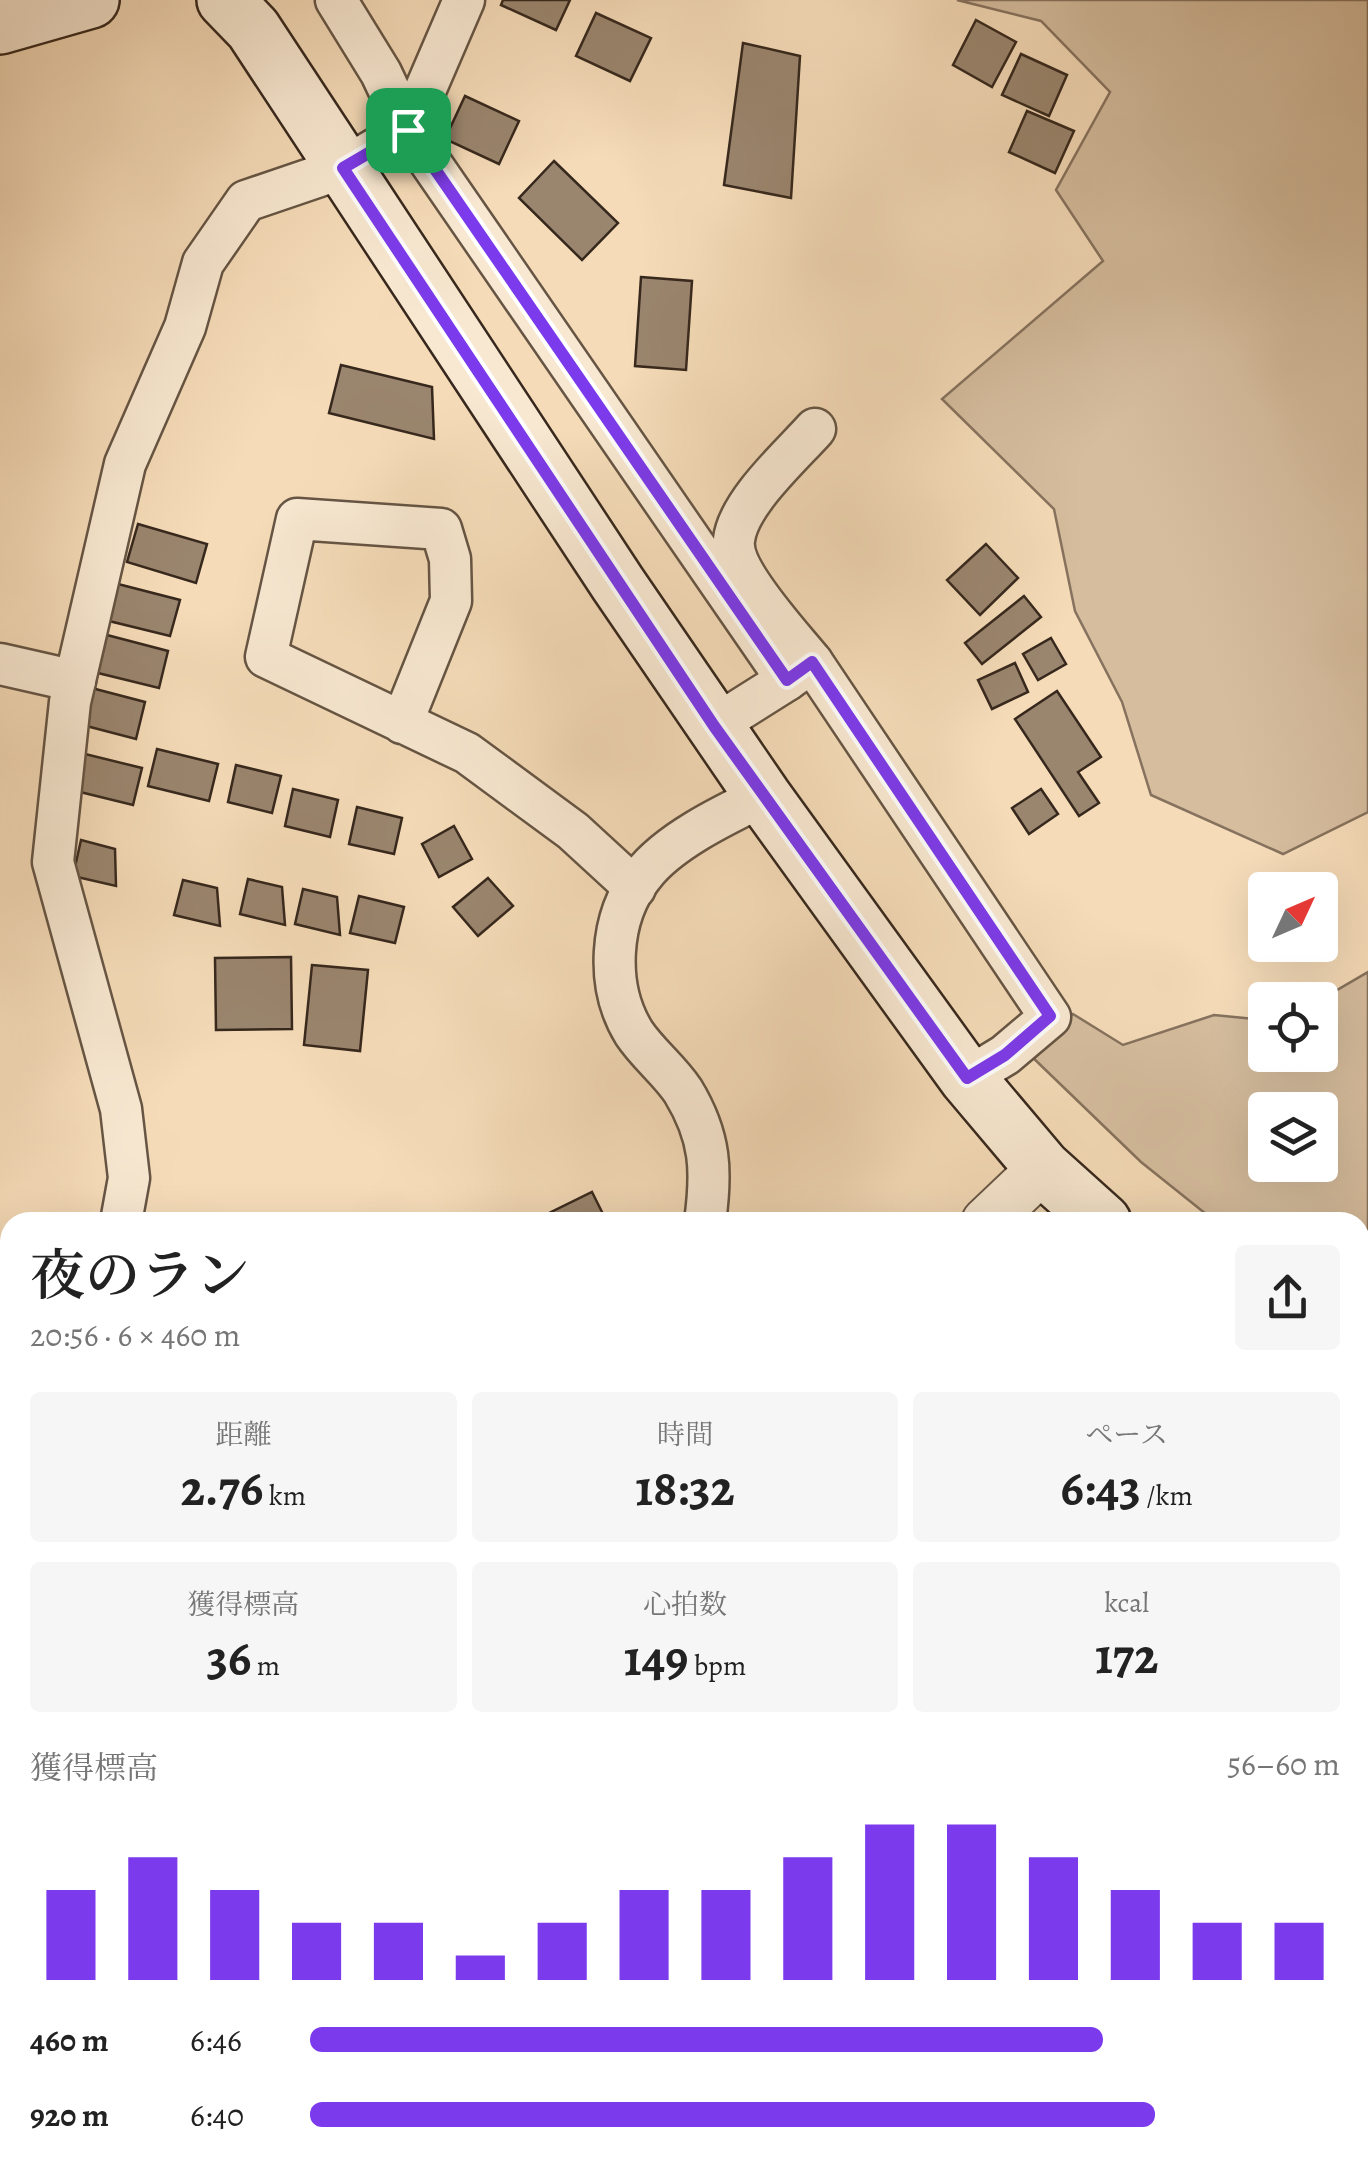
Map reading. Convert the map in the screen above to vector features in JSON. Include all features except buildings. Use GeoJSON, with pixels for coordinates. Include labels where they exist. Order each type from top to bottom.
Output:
{"type":"FeatureCollection","features":[{"type":"Feature","properties":{"kind":"main road"},"geometry":{"type":"LineString","coordinates":[[0,26],[92,0]]}},
{"type":"Feature","properties":{"kind":"main road"},"geometry":{"type":"LineString","coordinates":[[224,0],[252,29],[763,796],[967,1078],[1043,1168],[1093,1212]]}},
{"type":"Feature","properties":{"kind":"street"},"geometry":{"type":"LineString","coordinates":[[336,0],[381,73],[408,130],[1050,1016],[1005,1055],[967,1078]]}},
{"type":"Feature","properties":{"kind":"street"},"geometry":{"type":"LineString","coordinates":[[124,1212],[129,1178],[120,1109],[52,862],[75,680],[125,464],[185,327],[203,263],[246,201],[343,168],[408,130],[464,0]]}},
{"type":"Feature","properties":{"kind":"street"},"geometry":{"type":"LineString","coordinates":[[800,671],[740,568],[733,541],[749,505],[815,428]]}},
{"type":"Feature","properties":{"kind":"street"},"geometry":{"type":"LineString","coordinates":[[402,723],[450,601],[450,560],[441,529],[297,519],[266,657],[402,723],[467,753],[573,831],[635,888]]}},
{"type":"Feature","properties":{"kind":"street"},"geometry":{"type":"LineString","coordinates":[[0,664],[75,680]]}},
{"type":"Feature","properties":{"kind":"street"},"geometry":{"type":"LineString","coordinates":[[714,726],[800,671]]}},
{"type":"Feature","properties":{"kind":"street"},"geometry":{"type":"LineString","coordinates":[[706,1212],[711,1178],[707,1146],[683,1091],[634,1032],[614,967],[624,910],[643,874],[683,841],[763,796]]}},
{"type":"Feature","properties":{"kind":"street"},"geometry":{"type":"LineString","coordinates":[[997,1212],[1043,1168]]}},
{"type":"Feature","properties":{"kind":"shaded area"},"geometry":{"type":"Polygon","coordinates":[[[957,0],[1368,0],[1368,812],[1283,854],[1151,795],[1122,702],[1075,611],[1054,509],[942,399],[1103,261],[1056,190],[1110,92],[1041,21],[957,0]]]}},
{"type":"Feature","properties":{"kind":"shaded area"},"geometry":{"type":"Polygon","coordinates":[[[1368,972],[1368,1212],[1204,1212],[1141,1162],[1028,1053],[1073,1014],[1123,1045],[1214,1015],[1248,1018],[1248,1072],[1338,1072],[1338,990],[1368,972]]]}},
{"type":"Feature","properties":{"kind":"route"},"geometry":{"type":"LineString","coordinates":[[408,130],[787,680],[812,662],[1050,1016],[1005,1055],[967,1078],[714,726],[343,168],[408,130]]}}]}
